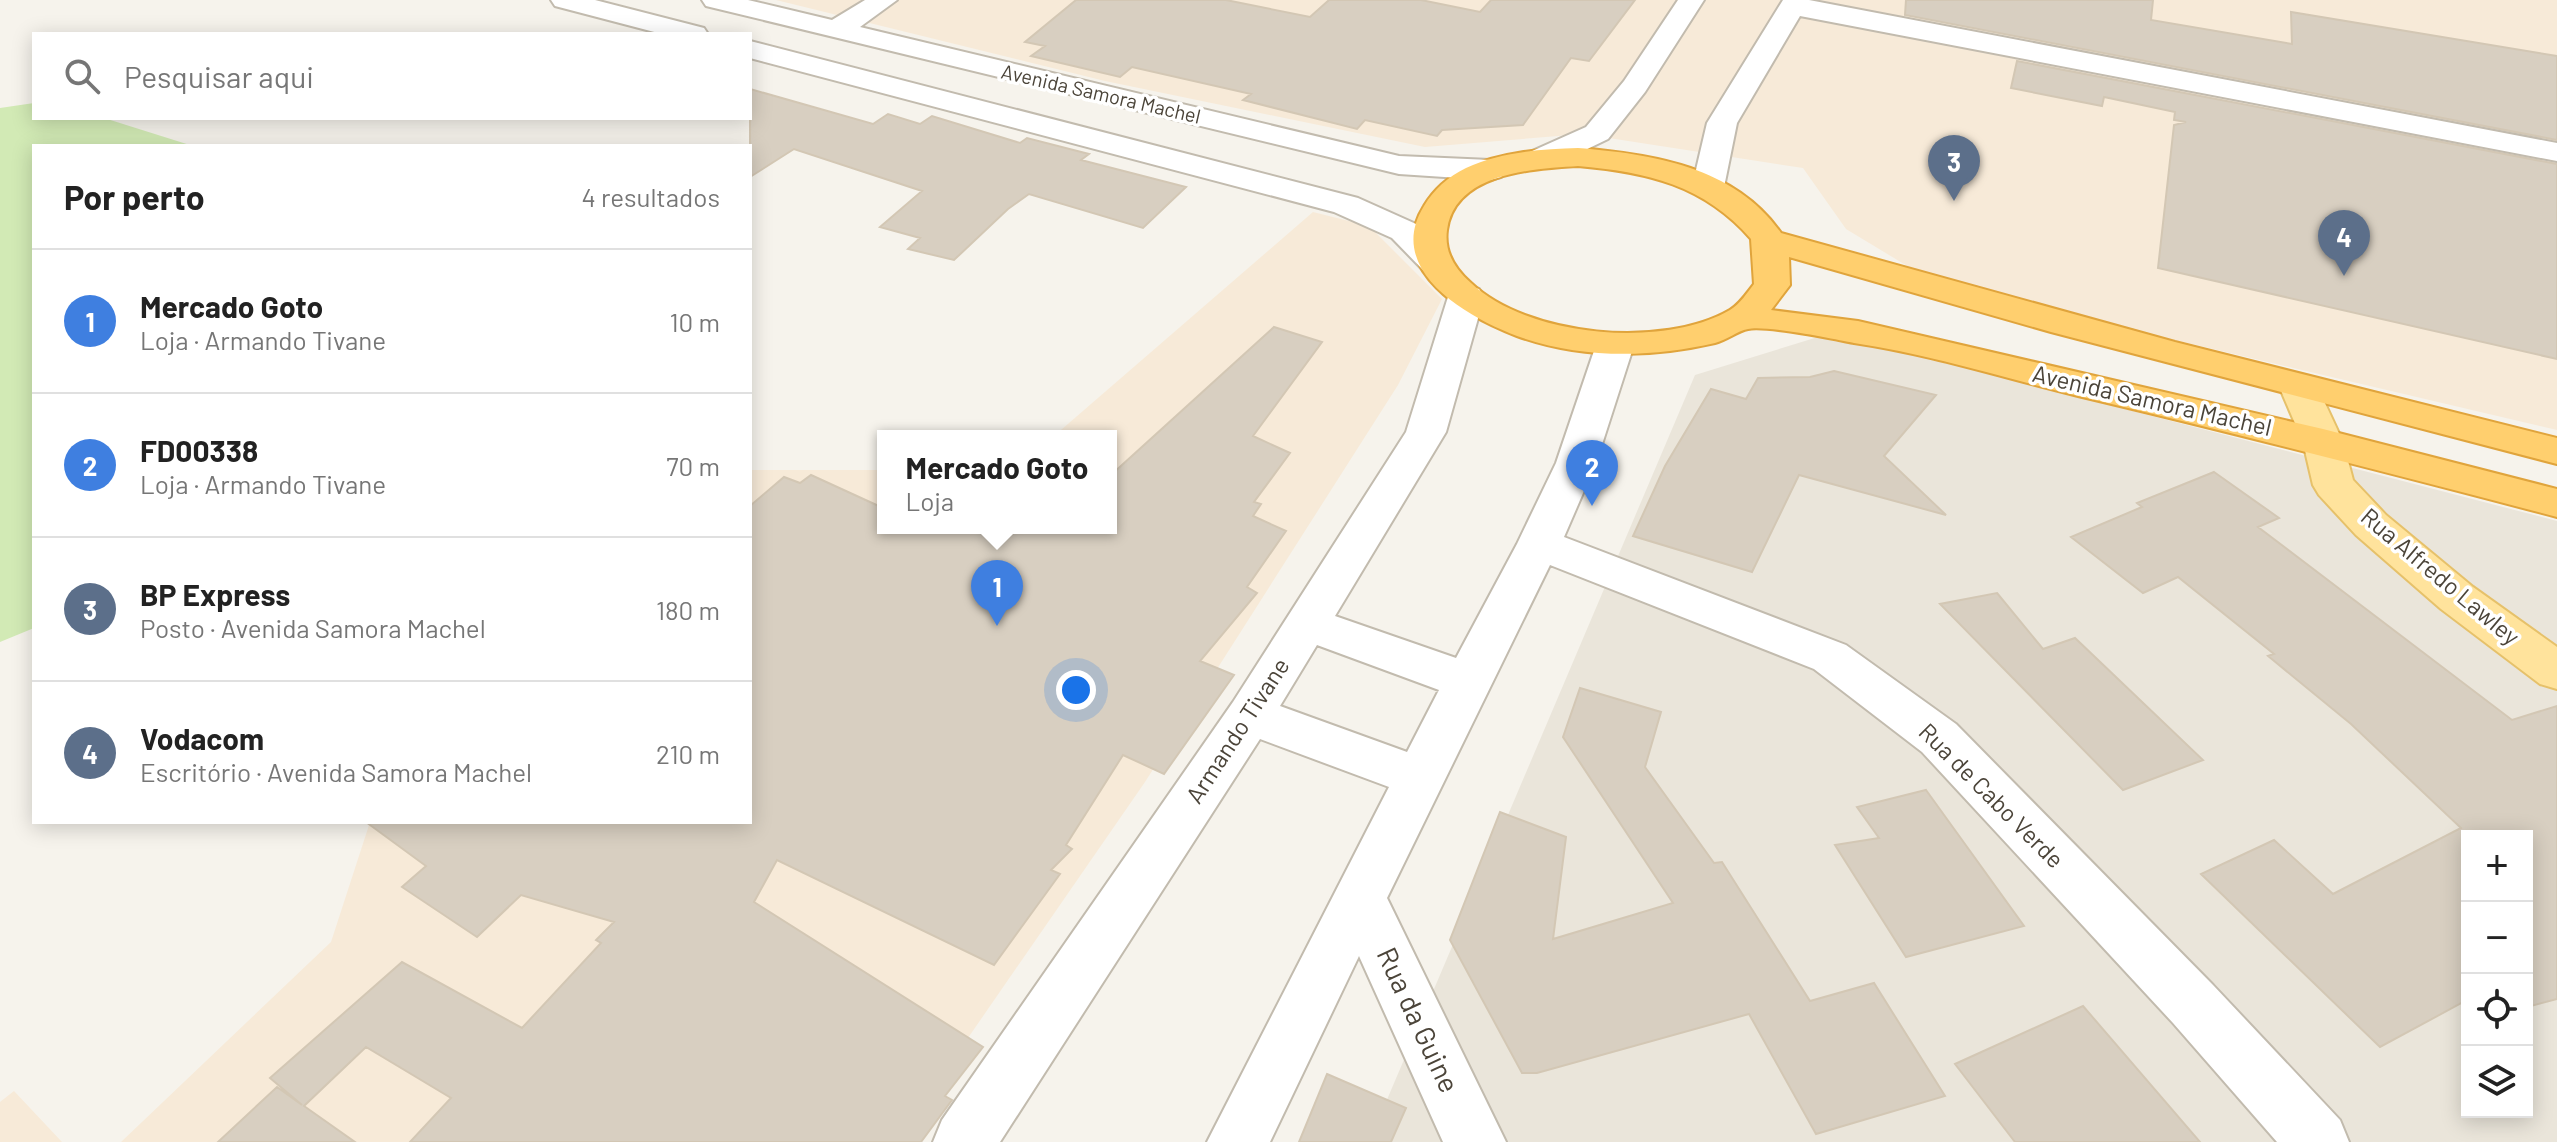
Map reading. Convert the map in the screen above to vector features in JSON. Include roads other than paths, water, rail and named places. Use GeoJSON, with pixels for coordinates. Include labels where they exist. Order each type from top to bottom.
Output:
{"type":"FeatureCollection","features":[{"type":"Feature","properties":{"kind":"highway"},"geometry":{"type":"LineString","coordinates":[[1541,159],[1616,159],[1654,167],[1708,187],[1746,211],[1769,240],[1772,285],[1744,317],[1688,340],[1615,345],[1552,336],[1504,320],[1451,280],[1428,231],[1441,201],[1462,184],[1490,170],[1541,159]]}},
{"type":"Feature","properties":{"kind":"highway","name":"Avenida Samora Machel"},"geometry":{"type":"LineString","coordinates":[[1769,240],[1947,293],[2557,451]]}},
{"type":"Feature","properties":{"kind":"highway","name":"Avenida Samora Machel"},"geometry":{"type":"LineString","coordinates":[[1744,317],[1858,332],[2323,442],[2557,503]]}},
{"type":"Feature","properties":{"kind":"main road","name":"Rua Alfredo Lawley"},"geometry":{"type":"LineString","coordinates":[[2298,386],[2323,442],[2334,485],[2371,525],[2457,598],[2557,671]]}},
{"type":"Feature","properties":{"kind":"street"},"geometry":{"type":"LineString","coordinates":[[564,0],[686,32]]}},
{"type":"Feature","properties":{"kind":"street","name":"Avenida Samora Machel"},"geometry":{"type":"LineString","coordinates":[[715,0],[1399,165],[1490,170]]}},
{"type":"Feature","properties":{"kind":"street"},"geometry":{"type":"LineString","coordinates":[[835,30],[884,0]]}},
{"type":"Feature","properties":{"kind":"street"},"geometry":{"type":"LineString","coordinates":[[1541,159],[1597,133],[1635,86],[1691,0]]}},
{"type":"Feature","properties":{"kind":"street"},"geometry":{"type":"LineString","coordinates":[[1708,187],[1722,123],[1794,3],[2557,152]]}},
{"type":"Feature","properties":{"kind":"street","name":"Avenida Samora Machel"},"geometry":{"type":"LineString","coordinates":[[752,50],[1346,205],[1404,231],[1451,280]]}},
{"type":"Feature","properties":{"kind":"street","name":"Armando Tivane"},"geometry":{"type":"LineString","coordinates":[[964,1142],[1250,715],[1426,432],[1451,280]]}},
{"type":"Feature","properties":{"kind":"street"},"geometry":{"type":"LineString","coordinates":[[1238,1142],[1467,681],[1539,544],[1576,463],[1615,345]]}},
{"type":"Feature","properties":{"kind":"street","name":"Rua de Cabo Verde"},"geometry":{"type":"LineString","coordinates":[[1539,544],[1830,657],[1939,738],[2193,1004],[2318,1142]]}},
{"type":"Feature","properties":{"kind":"street"},"geometry":{"type":"LineString","coordinates":[[1307,624],[1467,681]]}},
{"type":"Feature","properties":{"kind":"street"},"geometry":{"type":"LineString","coordinates":[[1250,715],[1421,778]]}},
{"type":"Feature","properties":{"kind":"street","name":"Rua da Guine"},"geometry":{"type":"LineString","coordinates":[[1360,898],[1475,1142]]}},
{"type":"Feature","properties":{"kind":"place","name":"BP Express"},"geometry":{"type":"Point","coordinates":[1954,201]}},
{"type":"Feature","properties":{"kind":"place","name":"Vodacom"},"geometry":{"type":"Point","coordinates":[2344,276]}},
{"type":"Feature","properties":{"kind":"place","name":"FD00338"},"geometry":{"type":"Point","coordinates":[1592,506]}},
{"type":"Feature","properties":{"kind":"place","name":"Mercado Goto"},"geometry":{"type":"Point","coordinates":[997,626]}}]}
